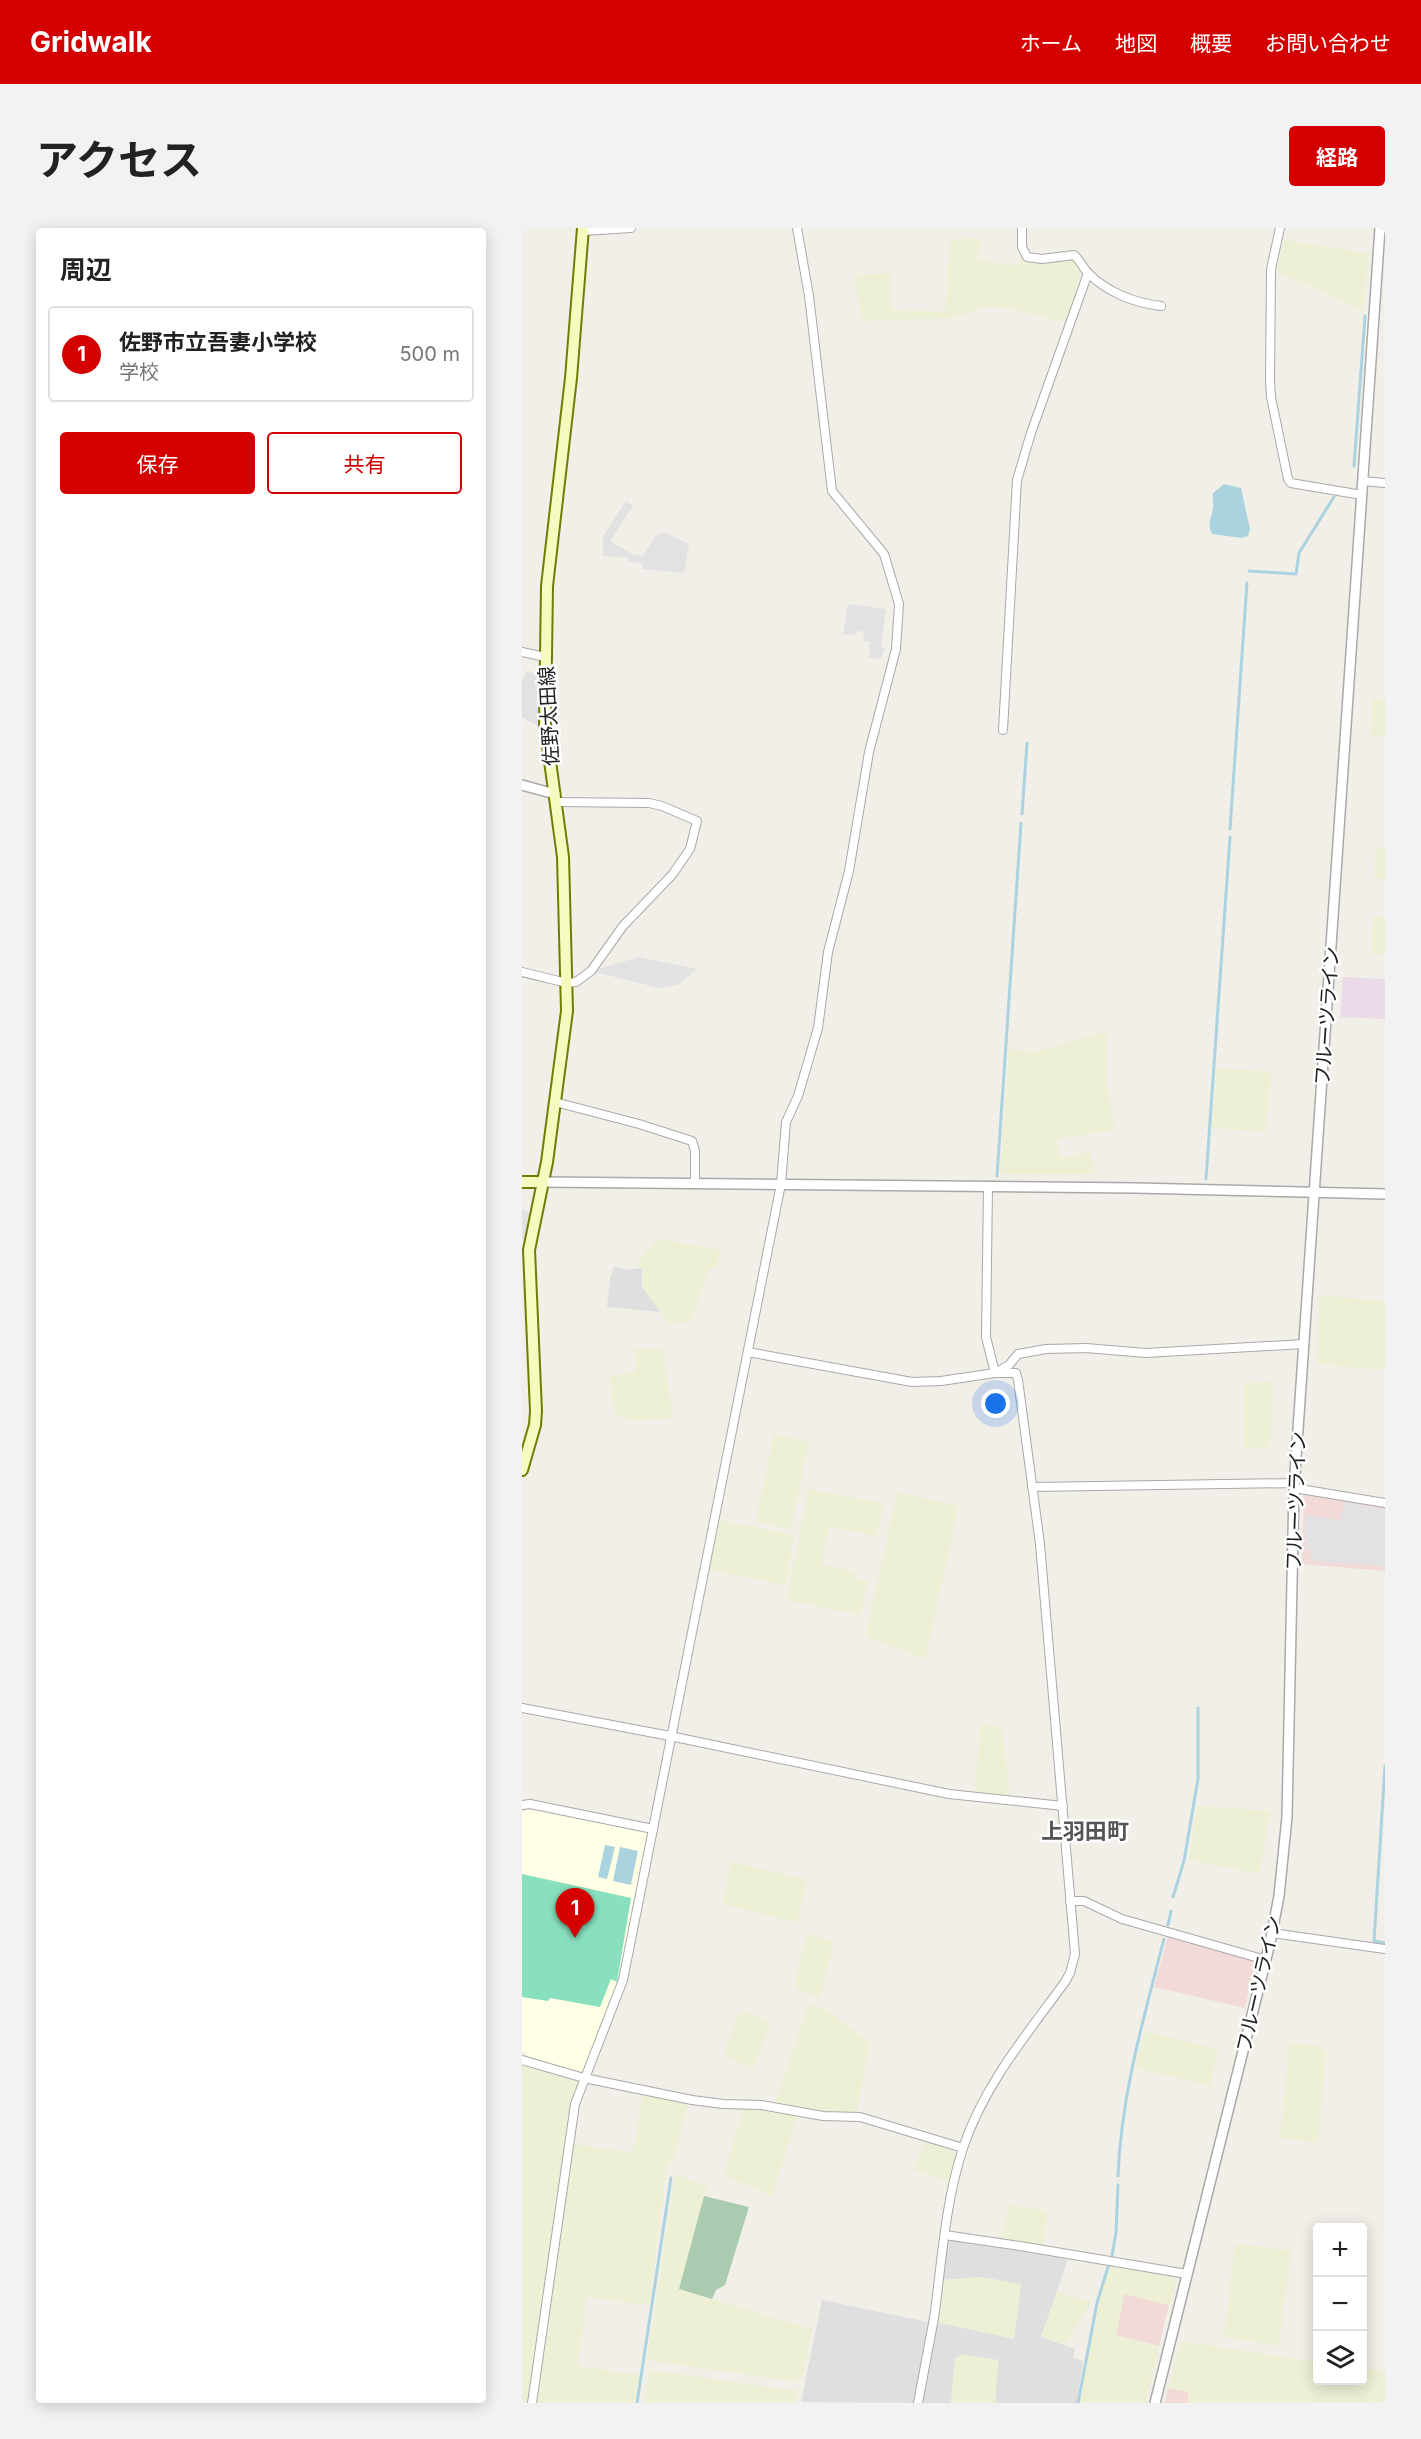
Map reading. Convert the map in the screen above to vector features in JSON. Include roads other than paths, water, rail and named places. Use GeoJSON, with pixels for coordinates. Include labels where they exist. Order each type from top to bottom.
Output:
{"type":"FeatureCollection","features":[{"type":"Feature","properties":{"kind":"main road","name":"佐野太田線"},"geometry":{"type":"LineString","coordinates":[[522,1470],[535,1425],[529,1261],[531,1237],[543,1182],[567,1011],[563,857],[545,724],[545,657],[547,586],[571,378],[583,229]]}},
{"type":"Feature","properties":{"kind":"main road"},"geometry":{"type":"LineString","coordinates":[[522,1182],[543,1182]]}},
{"type":"Feature","properties":{"kind":"street"},"geometry":{"type":"LineString","coordinates":[[583,229],[631,228]]}},
{"type":"Feature","properties":{"kind":"street"},"geometry":{"type":"LineString","coordinates":[[532,2403],[575,2104],[623,1980],[781,1184],[786,1122],[798,1096],[818,1028],[828,952],[849,871],[869,752],[896,649],[899,604],[884,554],[832,491],[809,296],[797,228]]}},
{"type":"Feature","properties":{"kind":"street"},"geometry":{"type":"LineString","coordinates":[[1022,228],[1022,247],[1028,257],[1042,259],[1074,255],[1088,273],[1106,287],[1126,298],[1161,306]]}},
{"type":"Feature","properties":{"kind":"street"},"geometry":{"type":"LineString","coordinates":[[1280,228],[1271,269],[1270,380],[1271,397],[1288,479],[1291,483],[1362,495]]}},
{"type":"Feature","properties":{"kind":"street","name":"フルーツライン"},"geometry":{"type":"LineString","coordinates":[[1155,2403],[1266,1960],[1282,1874],[1287,1817],[1295,1486],[1380,228]]}},
{"type":"Feature","properties":{"kind":"street"},"geometry":{"type":"LineString","coordinates":[[1003,730],[1017,480],[1031,433],[1088,273]]}},
{"type":"Feature","properties":{"kind":"street"},"geometry":{"type":"LineString","coordinates":[[1363,481],[1385,483]]}},
{"type":"Feature","properties":{"kind":"street"},"geometry":{"type":"LineString","coordinates":[[522,652],[545,657]]}},
{"type":"Feature","properties":{"kind":"street"},"geometry":{"type":"LineString","coordinates":[[522,785],[556,798],[649,803],[697,821],[690,849],[672,875],[623,926],[591,971],[576,982],[567,983],[522,972]]}},
{"type":"Feature","properties":{"kind":"street"},"geometry":{"type":"LineString","coordinates":[[555,1102],[639,1124],[692,1141],[695,1151],[695,1183]]}},
{"type":"Feature","properties":{"kind":"street"},"geometry":{"type":"LineString","coordinates":[[543,1182],[988,1186],[1385,1194]]}},
{"type":"Feature","properties":{"kind":"street"},"geometry":{"type":"LineString","coordinates":[[988,1186],[986,1337],[995,1373]]}},
{"type":"Feature","properties":{"kind":"street"},"geometry":{"type":"LineString","coordinates":[[995,1373],[1008,1365],[1018,1354],[1046,1349],[1086,1348],[1146,1353],[1304,1344]]}},
{"type":"Feature","properties":{"kind":"street"},"geometry":{"type":"LineString","coordinates":[[748,1352],[912,1382],[942,1381],[995,1373],[1016,1373],[1040,1544],[1075,1954],[1070,1973],[1022,2038],[989,2091],[963,2148],[949,2207],[934,2319],[918,2403]]}},
{"type":"Feature","properties":{"kind":"street"},"geometry":{"type":"LineString","coordinates":[[1032,1487],[1295,1486],[1385,1503]]}},
{"type":"Feature","properties":{"kind":"street"},"geometry":{"type":"LineString","coordinates":[[522,1708],[949,1794],[1063,1806]]}},
{"type":"Feature","properties":{"kind":"street"},"geometry":{"type":"LineString","coordinates":[[522,1805],[530,1804],[653,1829]]}},
{"type":"Feature","properties":{"kind":"street"},"geometry":{"type":"LineString","coordinates":[[1070,1901],[1084,1901],[1122,1919],[1266,1960]]}},
{"type":"Feature","properties":{"kind":"street"},"geometry":{"type":"LineString","coordinates":[[1272,1933],[1385,1949]]}},
{"type":"Feature","properties":{"kind":"street"},"geometry":{"type":"LineString","coordinates":[[522,2060],[584,2078],[702,2101],[761,2104],[823,2116],[861,2117],[963,2148]]}},
{"type":"Feature","properties":{"kind":"street"},"geometry":{"type":"LineString","coordinates":[[945,2235],[1187,2274]]}},
{"type":"Feature","properties":{"kind":"water"},"geometry":{"type":"Polygon","coordinates":[[[1224,484],[1241,488],[1250,529],[1248,536],[1242,538],[1212,534],[1210,525],[1213,493],[1224,484]]]}},
{"type":"Feature","properties":{"kind":"water"},"geometry":{"type":"Polygon","coordinates":[[[605,1845],[615,1847],[607,1879],[598,1877],[605,1845]]]}},
{"type":"Feature","properties":{"kind":"water"},"geometry":{"type":"Polygon","coordinates":[[[620,1847],[638,1851],[631,1885],[613,1881],[620,1847]]]}},
{"type":"Feature","properties":{"kind":"waterway"},"geometry":{"type":"LineString","coordinates":[[1354,466],[1365,316]]}},
{"type":"Feature","properties":{"kind":"waterway"},"geometry":{"type":"LineString","coordinates":[[1249,571],[1296,574],[1299,553],[1334,497]]}},
{"type":"Feature","properties":{"kind":"waterway"},"geometry":{"type":"LineString","coordinates":[[1230,829],[1247,583]]}},
{"type":"Feature","properties":{"kind":"waterway"},"geometry":{"type":"LineString","coordinates":[[1022,814],[1027,743]]}},
{"type":"Feature","properties":{"kind":"waterway"},"geometry":{"type":"LineString","coordinates":[[997,1176],[1021,823]]}},
{"type":"Feature","properties":{"kind":"waterway"},"geometry":{"type":"LineString","coordinates":[[1206,1179],[1230,837]]}},
{"type":"Feature","properties":{"kind":"waterway"},"geometry":{"type":"LineString","coordinates":[[1173,1897],[1184,1861],[1198,1779],[1198,1708]]}},
{"type":"Feature","properties":{"kind":"waterway"},"geometry":{"type":"LineString","coordinates":[[1385,1766],[1374,1941],[1385,1943]]}},
{"type":"Feature","properties":{"kind":"waterway"},"geometry":{"type":"LineString","coordinates":[[1168,1925],[1171,1911]]}},
{"type":"Feature","properties":{"kind":"waterway"},"geometry":{"type":"LineString","coordinates":[[1118,2176],[1129,2086],[1141,2027],[1164,1939]]}},
{"type":"Feature","properties":{"kind":"waterway"},"geometry":{"type":"LineString","coordinates":[[637,2403],[671,2178]]}},
{"type":"Feature","properties":{"kind":"waterway"},"geometry":{"type":"LineString","coordinates":[[1112,2256],[1116,2232],[1118,2185]]}},
{"type":"Feature","properties":{"kind":"waterway"},"geometry":{"type":"LineString","coordinates":[[1078,2403],[1097,2303],[1108,2267]]}},
{"type":"Feature","properties":{"kind":"place","name":"佐野市立吾妻小学校"},"geometry":{"type":"Point","coordinates":[575,1938]}},
{"type":"Feature","properties":{"kind":"district","name":"上羽田町"},"geometry":{"type":"Point","coordinates":[1085,1831]}}]}
